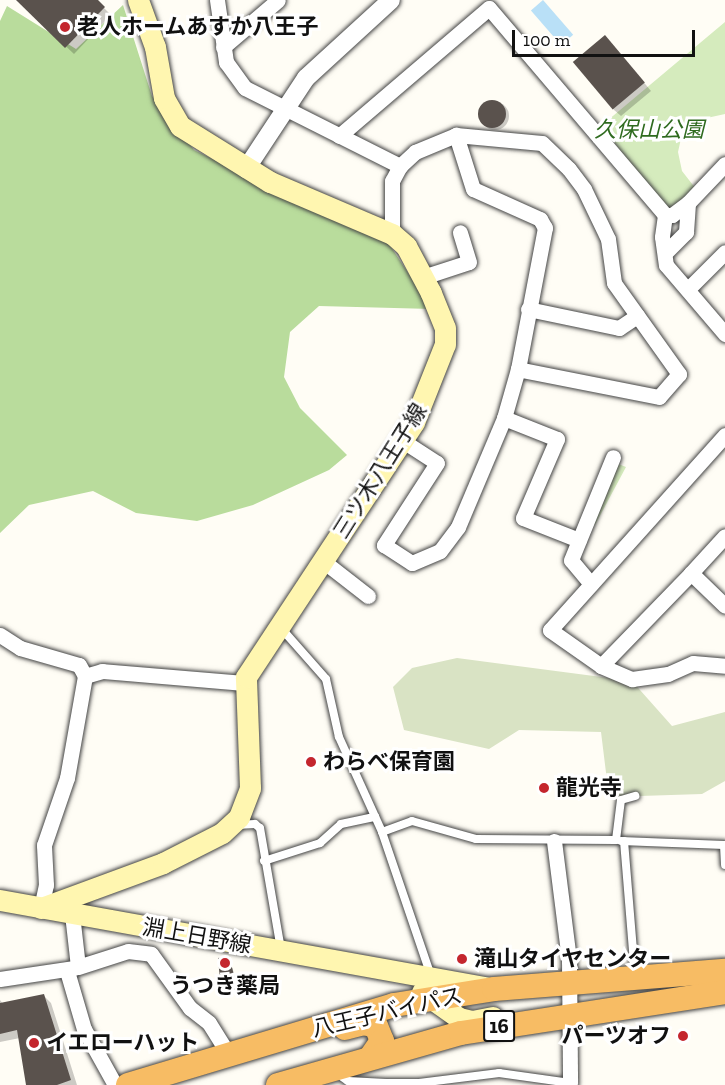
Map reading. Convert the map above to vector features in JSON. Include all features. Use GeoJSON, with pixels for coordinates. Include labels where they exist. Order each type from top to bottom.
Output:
{"type":"FeatureCollection","features":[{"type":"Feature","properties":{"kind":"highway","name":"八王子バイパス"},"geometry":{"type":"LineString","coordinates":[[128,1085],[394,1005],[431,988],[494,989],[725,971]]}},
{"type":"Feature","properties":{"kind":"highway","name":"八王子バイパス"},"geometry":{"type":"LineString","coordinates":[[278,1085],[461,1033],[568,1014],[725,992]]}},
{"type":"Feature","properties":{"kind":"highway"},"geometry":{"type":"LineString","coordinates":[[273,1040],[313,1038],[369,1023],[379,1029],[382,1041],[370,1057]]}},
{"type":"Feature","properties":{"kind":"main road","name":"三ツ木八王子線"},"geometry":{"type":"LineString","coordinates":[[138,0],[150,30],[162,91],[171,115],[190,136],[246,169],[392,234],[406,246],[441,315],[445,344],[430,387],[403,441],[245,683]]}},
{"type":"Feature","properties":{"kind":"main road"},"geometry":{"type":"LineString","coordinates":[[41,909],[138,874],[233,824],[250,788],[245,683]]}},
{"type":"Feature","properties":{"kind":"main road","name":"淵上日野線"},"geometry":{"type":"LineString","coordinates":[[0,900],[395,973],[431,988],[468,1021],[568,1014]]}},
{"type":"Feature","properties":{"kind":"main road"},"geometry":{"type":"LineString","coordinates":[[594,982],[725,960]]}},
{"type":"Feature","properties":{"kind":"main road"},"geometry":{"type":"LineString","coordinates":[[394,1005],[403,990],[395,973]]}},
{"type":"Feature","properties":{"kind":"street"},"geometry":{"type":"LineString","coordinates":[[217,0],[223,47],[238,82],[256,96],[400,166]]}},
{"type":"Feature","properties":{"kind":"street"},"geometry":{"type":"LineString","coordinates":[[223,47],[278,0]]}},
{"type":"Feature","properties":{"kind":"street"},"geometry":{"type":"LineString","coordinates":[[246,169],[283,108],[322,61],[391,0]]}},
{"type":"Feature","properties":{"kind":"street"},"geometry":{"type":"LineString","coordinates":[[339,136],[489,8],[665,215],[666,265],[725,334]]}},
{"type":"Feature","properties":{"kind":"street"},"geometry":{"type":"LineString","coordinates":[[403,441],[437,463],[384,545],[412,563],[431,558],[440,551],[458,527],[504,418],[518,369],[545,228],[540,219],[473,189],[456,135]]}},
{"type":"Feature","properties":{"kind":"street"},"geometry":{"type":"LineString","coordinates":[[392,234],[392,181],[400,166],[415,152],[456,135],[542,144],[569,170],[584,189],[608,239],[614,283],[637,316],[661,344],[679,374],[659,397],[518,369]]}},
{"type":"Feature","properties":{"kind":"street"},"geometry":{"type":"LineString","coordinates":[[665,215],[672,215],[688,203],[725,164]]}},
{"type":"Feature","properties":{"kind":"street"},"geometry":{"type":"LineString","coordinates":[[665,253],[686,232],[688,203]]}},
{"type":"Feature","properties":{"kind":"street"},"geometry":{"type":"LineString","coordinates":[[423,277],[469,262],[460,232]]}},
{"type":"Feature","properties":{"kind":"street"},"geometry":{"type":"LineString","coordinates":[[688,290],[725,252]]}},
{"type":"Feature","properties":{"kind":"street"},"geometry":{"type":"LineString","coordinates":[[528,309],[619,328],[637,316]]}},
{"type":"Feature","properties":{"kind":"street"},"geometry":{"type":"LineString","coordinates":[[504,418],[557,439],[524,518],[579,540]]}},
{"type":"Feature","properties":{"kind":"street"},"geometry":{"type":"LineString","coordinates":[[725,435],[550,630],[601,666],[632,680],[668,674],[693,663],[725,666]]}},
{"type":"Feature","properties":{"kind":"street"},"geometry":{"type":"LineString","coordinates":[[591,584],[571,560],[613,457]]}},
{"type":"Feature","properties":{"kind":"street"},"geometry":{"type":"LineString","coordinates":[[601,666],[725,536]]}},
{"type":"Feature","properties":{"kind":"street"},"geometry":{"type":"LineString","coordinates":[[323,561],[368,596]]}},
{"type":"Feature","properties":{"kind":"street"},"geometry":{"type":"LineString","coordinates":[[691,573],[725,606]]}},
{"type":"Feature","properties":{"kind":"street"},"geometry":{"type":"LineString","coordinates":[[0,636],[20,648],[79,665],[85,676],[67,778],[44,844],[46,885],[41,909]]}},
{"type":"Feature","properties":{"kind":"street"},"geometry":{"type":"LineString","coordinates":[[85,676],[102,671],[245,683]]}},
{"type":"Feature","properties":{"kind":"street"},"geometry":{"type":"LineString","coordinates":[[554,841],[569,984],[568,1014],[572,1084]]}},
{"type":"Feature","properties":{"kind":"street"},"geometry":{"type":"LineString","coordinates":[[72,914],[72,969],[84,1029],[115,1085]]}},
{"type":"Feature","properties":{"kind":"street"},"geometry":{"type":"LineString","coordinates":[[0,979],[72,969],[128,951],[151,954],[190,1008],[209,1023],[228,1054]]}},
{"type":"Feature","properties":{"kind":"lane"},"geometry":{"type":"LineString","coordinates":[[280,627],[326,679],[339,737],[382,832],[431,988]]}},
{"type":"Feature","properties":{"kind":"lane"},"geometry":{"type":"LineString","coordinates":[[635,796],[621,800],[620,841],[635,974]]}},
{"type":"Feature","properties":{"kind":"lane"},"geometry":{"type":"LineString","coordinates":[[264,861],[320,843],[341,824],[375,818]]}},
{"type":"Feature","properties":{"kind":"lane"},"geometry":{"type":"LineString","coordinates":[[382,832],[412,821],[476,839],[724,845],[725,865]]}},
{"type":"Feature","properties":{"kind":"lane"},"geometry":{"type":"LineString","coordinates":[[233,824],[259,825],[282,952]]}},
{"type":"Feature","properties":{"kind":"lane"},"geometry":{"type":"LineString","coordinates":[[333,1068],[348,1081],[444,1082],[499,1073],[572,1084]]}},
{"type":"Feature","properties":{"kind":"green space"},"geometry":{"type":"Polygon","coordinates":[[[123,5],[152,96],[194,150],[389,244],[432,309],[319,306],[290,332],[284,377],[300,408],[347,455],[329,470],[253,505],[197,521],[136,513],[93,491],[29,505],[0,533],[0,21],[7,6],[76,49],[123,5]]]}},
{"type":"Feature","properties":{"kind":"green space","name":"久保山公園"},"geometry":{"type":"Polygon","coordinates":[[[725,22],[725,114],[693,121],[682,134],[678,152],[682,171],[696,189],[671,209],[666,208],[601,126],[725,22]]]}},
{"type":"Feature","properties":{"kind":"green space"},"geometry":{"type":"Polygon","coordinates":[[[611,461],[626,467],[595,525],[586,523],[611,461]]]}},
{"type":"Feature","properties":{"kind":"green space"},"geometry":{"type":"Polygon","coordinates":[[[457,658],[632,681],[672,726],[725,712],[725,781],[702,794],[609,797],[601,732],[519,730],[489,749],[404,730],[393,687],[412,668],[457,658]]]}},
{"type":"Feature","properties":{"kind":"water"},"geometry":{"type":"Polygon","coordinates":[[[543,0],[573,35],[561,45],[531,10],[543,0]]]}},
{"type":"Feature","properties":{"kind":"building","name":"老人ホームあすか八王子"},"geometry":{"type":"Polygon","coordinates":[[[16,0],[98,0],[105,7],[65,48],[16,0]]]}},
{"type":"Feature","properties":{"kind":"building"},"geometry":{"type":"Polygon","coordinates":[[[605,35],[645,82],[613,109],[573,62],[605,35]]]}},
{"type":"Feature","properties":{"kind":"building"},"geometry":{"type":"Polygon","coordinates":[[[492,100],[502,104],[506,114],[502,124],[492,128],[482,124],[478,114],[482,104],[492,100]]]}},
{"type":"Feature","properties":{"kind":"building"},"geometry":{"type":"Polygon","coordinates":[[[229,956],[235,979],[254,977],[255,987],[221,991],[218,958],[229,956]]]}},
{"type":"Feature","properties":{"kind":"building"},"geometry":{"type":"Polygon","coordinates":[[[44,994],[71,1080],[57,1085],[26,1085],[17,1030],[0,1034],[0,1003],[44,994]]]}},
{"type":"Feature","properties":{"kind":"place","name":"老人ホームあすか八王子"},"geometry":{"type":"Point","coordinates":[65,27]}},
{"type":"Feature","properties":{"kind":"place","name":"わらべ保育園"},"geometry":{"type":"Point","coordinates":[311,762]}},
{"type":"Feature","properties":{"kind":"place","name":"龍光寺"},"geometry":{"type":"Point","coordinates":[544,788]}},
{"type":"Feature","properties":{"kind":"place","name":"滝山タイヤセンター"},"geometry":{"type":"Point","coordinates":[462,959]}},
{"type":"Feature","properties":{"kind":"place","name":"うつき薬局"},"geometry":{"type":"Point","coordinates":[225,963]}},
{"type":"Feature","properties":{"kind":"place","name":"パーツオフ"},"geometry":{"type":"Point","coordinates":[683,1036]}},
{"type":"Feature","properties":{"kind":"place","name":"イエローハット"},"geometry":{"type":"Point","coordinates":[34,1043]}}]}
